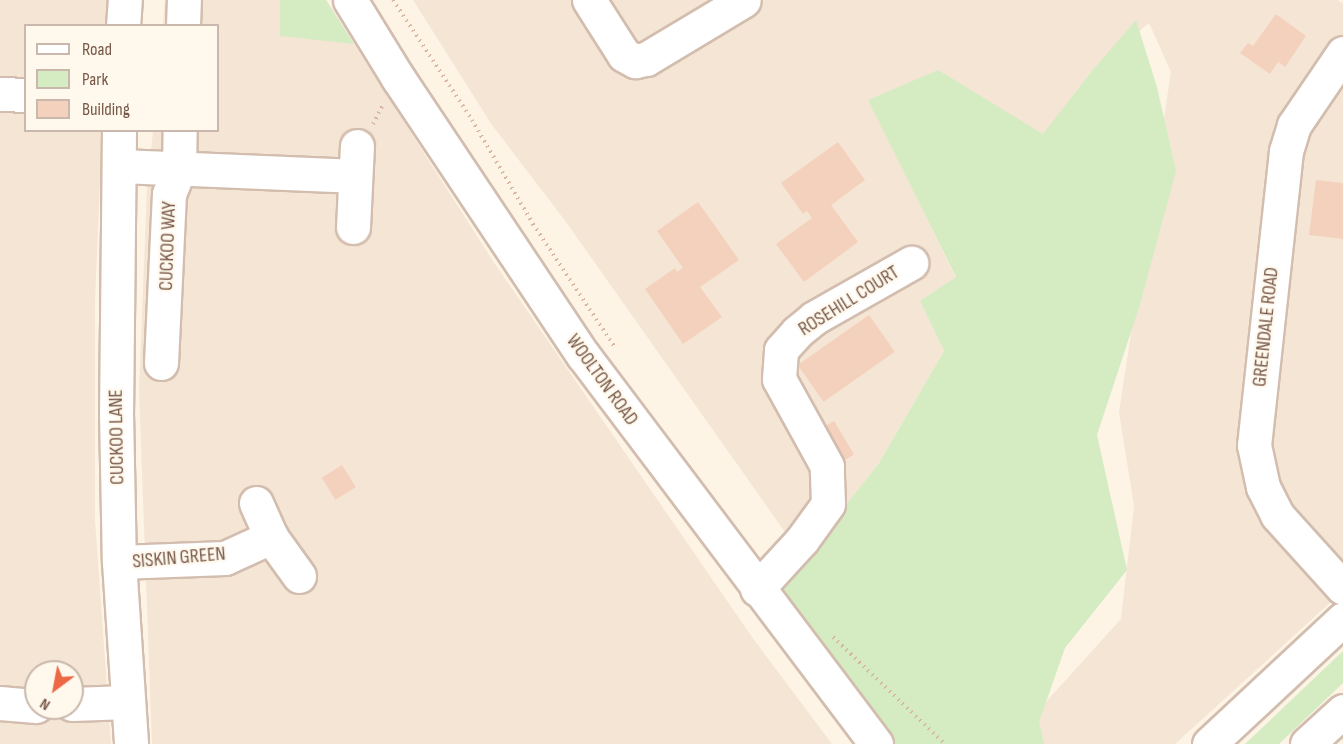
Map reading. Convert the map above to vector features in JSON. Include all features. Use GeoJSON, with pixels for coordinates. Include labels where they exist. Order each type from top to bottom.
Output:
{"type":"FeatureCollection","features":[{"type":"Feature","properties":{"kind":"street"},"geometry":{"type":"LineString","coordinates":[[123,24],[125,0]]}},
{"type":"Feature","properties":{"kind":"street"},"geometry":{"type":"LineString","coordinates":[[183,24],[184,0]]}},
{"type":"Feature","properties":{"kind":"street","name":"WOOLTON ROAD"},"geometry":{"type":"LineString","coordinates":[[350,0],[398,78],[583,355],[876,744]]}},
{"type":"Feature","properties":{"kind":"street"},"geometry":{"type":"LineString","coordinates":[[589,0],[624,55],[635,61],[646,59],[744,0]]}},
{"type":"Feature","properties":{"kind":"street","name":"GREENDALE ROAD"},"geometry":{"type":"LineString","coordinates":[[1343,53],[1294,125],[1286,151],[1254,445],[1263,487],[1277,515],[1343,588]]}},
{"type":"Feature","properties":{"kind":"street"},"geometry":{"type":"LineString","coordinates":[[0,94],[24,95]]}},
{"type":"Feature","properties":{"kind":"street","name":"CUCKOO LANE"},"geometry":{"type":"LineString","coordinates":[[119,132],[116,412],[119,562],[131,744]]}},
{"type":"Feature","properties":{"kind":"street","name":"CUCKOO WAY"},"geometry":{"type":"LineString","coordinates":[[161,363],[169,194],[179,169],[180,132]]}},
{"type":"Feature","properties":{"kind":"street"},"geometry":{"type":"LineString","coordinates":[[119,166],[179,169],[355,161],[353,226]]}},
{"type":"Feature","properties":{"kind":"street","name":"ROSEHILL COURT"},"geometry":{"type":"LineString","coordinates":[[757,589],[802,540],[828,504],[827,466],[779,379],[782,350],[797,332],[814,318],[911,262]]}},
{"type":"Feature","properties":{"kind":"street"},"geometry":{"type":"LineString","coordinates":[[256,503],[271,537],[299,576]]}},
{"type":"Feature","properties":{"kind":"street","name":"SISKIN GREEN"},"geometry":{"type":"LineString","coordinates":[[119,562],[225,558],[271,537]]}},
{"type":"Feature","properties":{"kind":"street"},"geometry":{"type":"LineString","coordinates":[[1209,744],[1343,619]]}},
{"type":"Feature","properties":{"kind":"street"},"geometry":{"type":"LineString","coordinates":[[84,704],[128,702]]}},
{"type":"Feature","properties":{"kind":"street"},"geometry":{"type":"LineString","coordinates":[[0,703],[24,705]]}},
{"type":"Feature","properties":{"kind":"street"},"geometry":{"type":"LineString","coordinates":[[1309,743],[1343,711]]}},
{"type":"Feature","properties":{"kind":"path"},"geometry":{"type":"LineString","coordinates":[[393,0],[472,120],[533,224],[619,354]]}},
{"type":"Feature","properties":{"kind":"path"},"geometry":{"type":"LineString","coordinates":[[355,161],[386,97],[398,78]]}},
{"type":"Feature","properties":{"kind":"path"},"geometry":{"type":"LineString","coordinates":[[829,633],[945,744]]}},
{"type":"Feature","properties":{"kind":"shaded area"},"geometry":{"type":"Polygon","coordinates":[[[0,0],[108,0],[107,24],[24,24],[24,132],[102,132],[95,301],[95,520],[111,744],[0,744],[0,0]]]}},
{"type":"Feature","properties":{"kind":"shaded area"},"geometry":{"type":"Polygon","coordinates":[[[165,0],[326,0],[493,261],[752,637],[832,744],[152,744],[139,390],[147,189],[153,132],[219,132],[219,24],[163,24],[165,0]]]}},
{"type":"Feature","properties":{"kind":"shaded area"},"geometry":{"type":"Polygon","coordinates":[[[413,0],[1338,0],[1343,4],[1343,591],[1175,744],[1020,744],[1015,736],[1121,619],[1134,506],[1119,412],[1171,72],[1149,23],[1091,72],[1043,135],[938,71],[869,100],[956,278],[920,301],[944,351],[879,463],[804,559],[566,222],[492,125],[413,0]]]}},
{"type":"Feature","properties":{"kind":"green space"},"geometry":{"type":"Polygon","coordinates":[[[280,0],[326,0],[354,44],[280,36],[280,0]]]}},
{"type":"Feature","properties":{"kind":"green space"},"geometry":{"type":"Polygon","coordinates":[[[1136,20],[1157,87],[1176,171],[1139,308],[1097,435],[1127,570],[1065,648],[1039,722],[1044,744],[885,744],[769,603],[879,463],[944,351],[920,301],[956,277],[868,100],[938,70],[1043,134],[1091,72],[1136,20]]]}},
{"type":"Feature","properties":{"kind":"green space"},"geometry":{"type":"Polygon","coordinates":[[[1343,651],[1343,683],[1279,744],[1245,744],[1343,651]]]}},
{"type":"Feature","properties":{"kind":"building"},"geometry":{"type":"Polygon","coordinates":[[[1276,14],[1306,36],[1285,67],[1278,62],[1270,74],[1240,53],[1248,43],[1253,46],[1276,14]]]}},
{"type":"Feature","properties":{"kind":"building"},"geometry":{"type":"Polygon","coordinates":[[[838,142],[865,180],[831,205],[858,242],[804,282],[776,244],[812,218],[807,211],[803,214],[781,183],[838,142]]]}},
{"type":"Feature","properties":{"kind":"building"},"geometry":{"type":"Polygon","coordinates":[[[1316,180],[1343,183],[1343,239],[1309,235],[1316,180]]]}},
{"type":"Feature","properties":{"kind":"building"},"geometry":{"type":"Polygon","coordinates":[[[698,202],[739,260],[700,287],[722,317],[683,344],[645,289],[675,268],[677,272],[683,268],[657,231],[698,202]]]}},
{"type":"Feature","properties":{"kind":"building"},"geometry":{"type":"Polygon","coordinates":[[[869,315],[895,352],[824,402],[798,365],[869,315]]]}},
{"type":"Feature","properties":{"kind":"building"},"geometry":{"type":"Polygon","coordinates":[[[834,421],[854,454],[840,463],[819,430],[834,421]]]}},
{"type":"Feature","properties":{"kind":"building"},"geometry":{"type":"Polygon","coordinates":[[[342,465],[356,487],[335,500],[322,478],[342,465]]]}}]}
